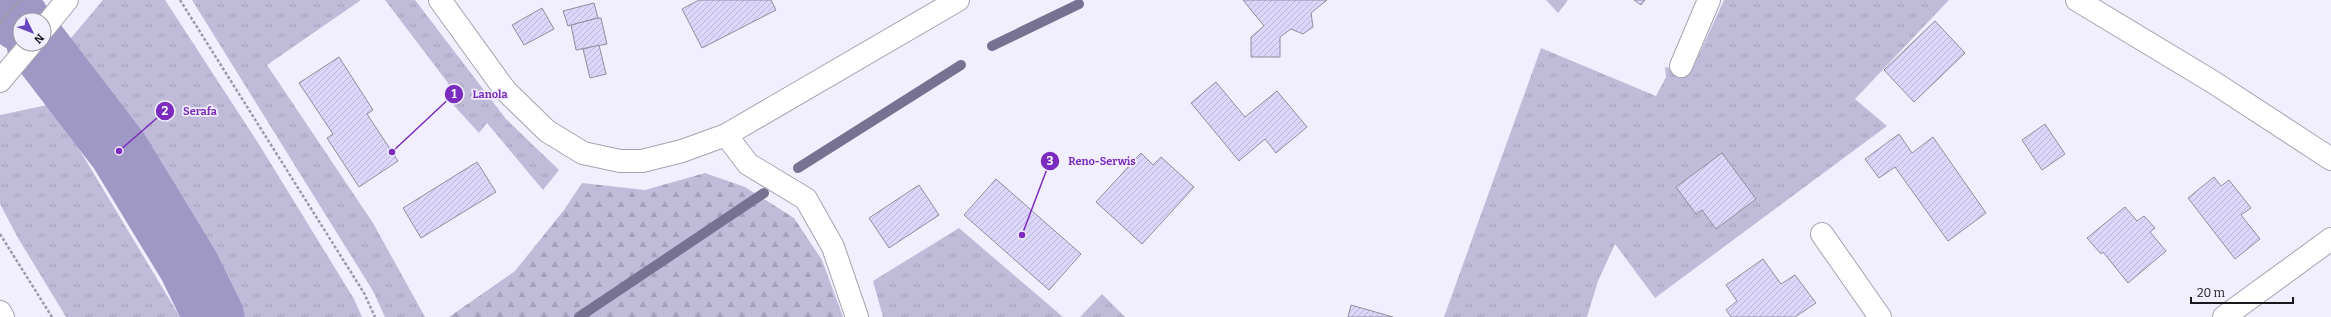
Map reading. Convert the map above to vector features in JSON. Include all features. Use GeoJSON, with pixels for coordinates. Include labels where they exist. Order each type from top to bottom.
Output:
{"type":"FeatureCollection","features":[{"type":"Feature","properties":{"kind":"street"},"geometry":{"type":"LineString","coordinates":[[52,18],[67,0]]}},
{"type":"Feature","properties":{"kind":"street"},"geometry":{"type":"LineString","coordinates":[[440,0],[505,90],[548,131],[582,153],[620,161],[642,161],[682,151],[726,136],[958,0]]}},
{"type":"Feature","properties":{"kind":"street"},"geometry":{"type":"LineString","coordinates":[[1681,66],[1709,0]]}},
{"type":"Feature","properties":{"kind":"street"},"geometry":{"type":"LineString","coordinates":[[2077,0],[2213,82],[2331,159]]}},
{"type":"Feature","properties":{"kind":"street"},"geometry":{"type":"LineString","coordinates":[[0,81],[24,52]]}},
{"type":"Feature","properties":{"kind":"street"},"geometry":{"type":"LineString","coordinates":[[726,136],[748,164],[806,199],[832,247],[857,317]]}},
{"type":"Feature","properties":{"kind":"street"},"geometry":{"type":"LineString","coordinates":[[1822,234],[1880,317]]}},
{"type":"Feature","properties":{"kind":"street"},"geometry":{"type":"LineString","coordinates":[[2224,317],[2331,239]]}},
{"type":"Feature","properties":{"kind":"street"},"geometry":{"type":"LineString","coordinates":[[0,312],[3,317]]}},
{"type":"Feature","properties":{"kind":"path"},"geometry":{"type":"LineString","coordinates":[[0,23],[20,0]]}},
{"type":"Feature","properties":{"kind":"path"},"geometry":{"type":"LineString","coordinates":[[180,0],[360,286],[375,317]]}},
{"type":"Feature","properties":{"kind":"path"},"geometry":{"type":"LineString","coordinates":[[0,234],[52,317]]}},
{"type":"Feature","properties":{"kind":"green space"},"geometry":{"type":"Polygon","coordinates":[[[103,0],[165,0],[260,146],[354,299],[362,317],[241,317],[183,205],[60,51],[103,0]]]}},
{"type":"Feature","properties":{"kind":"green space"},"geometry":{"type":"Polygon","coordinates":[[[192,0],[361,0],[267,65],[373,223],[425,317],[385,317],[373,291],[192,0]]]}},
{"type":"Feature","properties":{"kind":"green space"},"geometry":{"type":"Polygon","coordinates":[[[385,0],[415,0],[506,119],[559,170],[543,190],[487,123],[479,133],[447,98],[448,83],[385,0]]]}},
{"type":"Feature","properties":{"kind":"green space"},"geometry":{"type":"Polygon","coordinates":[[[1546,0],[1568,0],[1558,13],[1546,0]]]}},
{"type":"Feature","properties":{"kind":"green space"},"geometry":{"type":"Polygon","coordinates":[[[1724,0],[1949,0],[1855,99],[1887,126],[1655,298],[1615,244],[1598,281],[1587,317],[1444,317],[1541,48],[1656,96],[1666,77],[1665,67],[1691,72],[1724,0]]]}},
{"type":"Feature","properties":{"kind":"green space"},"geometry":{"type":"Polygon","coordinates":[[[52,104],[180,317],[66,317],[18,238],[0,204],[0,115],[52,104]]]}},
{"type":"Feature","properties":{"kind":"green space"},"geometry":{"type":"Polygon","coordinates":[[[705,173],[745,187],[794,218],[822,260],[843,317],[449,317],[515,271],[564,210],[582,183],[645,190],[705,173]]]}},
{"type":"Feature","properties":{"kind":"green space"},"geometry":{"type":"Polygon","coordinates":[[[959,228],[1063,317],[883,317],[873,281],[959,228]]]}},
{"type":"Feature","properties":{"kind":"green space"},"geometry":{"type":"Polygon","coordinates":[[[1102,294],[1125,317],[1080,317],[1102,294]]]}},
{"type":"Feature","properties":{"kind":"building"},"geometry":{"type":"Polygon","coordinates":[[[699,0],[771,0],[776,10],[702,48],[682,9],[699,0]]]}},
{"type":"Feature","properties":{"kind":"building"},"geometry":{"type":"Polygon","coordinates":[[[1243,0],[1327,0],[1311,13],[1313,27],[1303,34],[1291,29],[1280,37],[1280,57],[1251,57],[1251,37],[1264,26],[1243,0]]]}},
{"type":"Feature","properties":{"kind":"building"},"geometry":{"type":"Polygon","coordinates":[[[1634,0],[1645,0],[1641,5],[1634,0]]]}},
{"type":"Feature","properties":{"kind":"building"},"geometry":{"type":"Polygon","coordinates":[[[594,3],[598,18],[568,26],[563,11],[594,3]]]}},
{"type":"Feature","properties":{"kind":"building"},"geometry":{"type":"Polygon","coordinates":[[[542,8],[554,29],[524,45],[512,25],[542,8]]]}},
{"type":"Feature","properties":{"kind":"building"},"geometry":{"type":"Polygon","coordinates":[[[601,18],[607,44],[576,50],[571,25],[601,18]]]}},
{"type":"Feature","properties":{"kind":"building"},"geometry":{"type":"Polygon","coordinates":[[[1935,21],[1965,53],[1914,102],[1884,70],[1935,21]]]}},
{"type":"Feature","properties":{"kind":"building"},"geometry":{"type":"Polygon","coordinates":[[[599,45],[606,74],[590,78],[583,49],[599,45]]]}},
{"type":"Feature","properties":{"kind":"building"},"geometry":{"type":"Polygon","coordinates":[[[339,57],[373,110],[367,114],[398,161],[359,187],[327,138],[333,134],[299,83],[339,57]]]}},
{"type":"Feature","properties":{"kind":"building"},"geometry":{"type":"Polygon","coordinates":[[[1216,82],[1245,117],[1277,91],[1307,127],[1276,153],[1265,139],[1239,161],[1191,103],[1216,82]]]}},
{"type":"Feature","properties":{"kind":"building"},"geometry":{"type":"Polygon","coordinates":[[[2045,124],[2065,154],[2042,170],[2022,140],[2045,124]]]}},
{"type":"Feature","properties":{"kind":"building"},"geometry":{"type":"Polygon","coordinates":[[[1899,134],[1912,153],[1933,137],[1986,213],[1948,241],[1895,167],[1879,178],[1865,159],[1899,134]]]}},
{"type":"Feature","properties":{"kind":"building"},"geometry":{"type":"Polygon","coordinates":[[[1141,153],[1153,165],[1161,157],[1194,187],[1142,244],[1096,202],[1141,153]]]}},
{"type":"Feature","properties":{"kind":"building"},"geometry":{"type":"Polygon","coordinates":[[[1722,153],[1756,199],[1716,229],[1702,210],[1696,214],[1676,187],[1722,153]]]}},
{"type":"Feature","properties":{"kind":"building"},"geometry":{"type":"Polygon","coordinates":[[[477,162],[496,192],[421,238],[403,208],[477,162]]]}},
{"type":"Feature","properties":{"kind":"building"},"geometry":{"type":"Polygon","coordinates":[[[2214,177],[2221,186],[2229,180],[2251,208],[2241,215],[2260,239],[2235,259],[2188,198],[2214,177]]]}},
{"type":"Feature","properties":{"kind":"building"},"geometry":{"type":"Polygon","coordinates":[[[996,179],[1081,254],[1049,290],[964,215],[996,179]]]}},
{"type":"Feature","properties":{"kind":"building"},"geometry":{"type":"Polygon","coordinates":[[[919,185],[939,215],[889,248],[869,218],[919,185]]]}},
{"type":"Feature","properties":{"kind":"building"},"geometry":{"type":"Polygon","coordinates":[[[2125,207],[2137,221],[2144,216],[2155,228],[2150,232],[2166,251],[2128,283],[2103,252],[2101,254],[2087,238],[2125,207]]]}},
{"type":"Feature","properties":{"kind":"building"},"geometry":{"type":"Polygon","coordinates":[[[1763,259],[1781,284],[1795,275],[1816,303],[1795,317],[1731,317],[1726,310],[1737,301],[1726,285],[1763,259]]]}},
{"type":"Feature","properties":{"kind":"building"},"geometry":{"type":"Polygon","coordinates":[[[1351,305],[1393,317],[1348,317],[1351,305]]]}},
{"type":"Feature","properties":{"kind":"waterway"},"geometry":{"type":"LineString","coordinates":[[4,0],[13,12]]}},
{"type":"Feature","properties":{"kind":"waterway"},"geometry":{"type":"LineString","coordinates":[[992,46],[1079,4]]}},
{"type":"Feature","properties":{"kind":"waterway"},"geometry":{"type":"LineString","coordinates":[[43,52],[119,151],[189,266],[214,317]]}},
{"type":"Feature","properties":{"kind":"waterway"},"geometry":{"type":"LineString","coordinates":[[798,168],[961,65]]}},
{"type":"Feature","properties":{"kind":"waterway"},"geometry":{"type":"LineString","coordinates":[[579,317],[764,193]]}},
{"type":"Feature","properties":{"kind":"place","name":"Serafa"},"geometry":{"type":"Point","coordinates":[119,151]}},
{"type":"Feature","properties":{"kind":"place","name":"Lanola"},"geometry":{"type":"Point","coordinates":[392,152]}},
{"type":"Feature","properties":{"kind":"place","name":"Reno-Serwis"},"geometry":{"type":"Point","coordinates":[1022,235]}}]}
